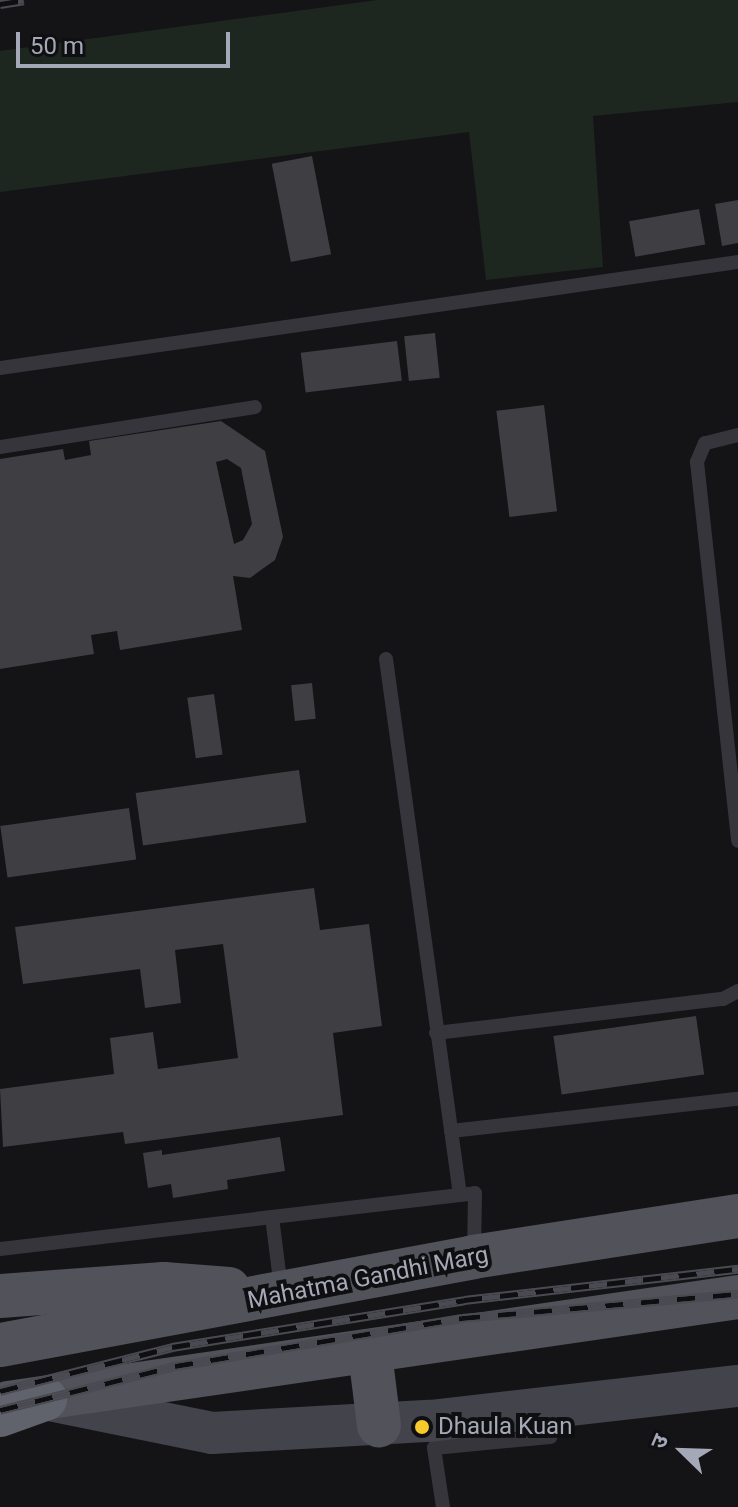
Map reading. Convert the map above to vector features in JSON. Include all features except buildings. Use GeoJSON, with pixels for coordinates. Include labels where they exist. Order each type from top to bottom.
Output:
{"type":"FeatureCollection","features":[{"type":"Feature","properties":{"kind":"highway"},"geometry":{"type":"LineString","coordinates":[[0,1415],[45,1399]]}},
{"type":"Feature","properties":{"kind":"main road","name":"Mahatma Gandhi Marg"},"geometry":{"type":"LineString","coordinates":[[0,1345],[473,1257],[738,1216]]}},
{"type":"Feature","properties":{"kind":"main road"},"geometry":{"type":"LineString","coordinates":[[0,1296],[164,1284],[282,1294]]}},
{"type":"Feature","properties":{"kind":"main road"},"geometry":{"type":"LineString","coordinates":[[0,1404],[370,1353],[738,1297]]}},
{"type":"Feature","properties":{"kind":"main road"},"geometry":{"type":"LineString","coordinates":[[370,1353],[379,1425]]}},
{"type":"Feature","properties":{"kind":"street"},"geometry":{"type":"LineString","coordinates":[[45,1399],[212,1433],[379,1425],[602,1398],[738,1386]]}},
{"type":"Feature","properties":{"kind":"lane"},"geometry":{"type":"LineString","coordinates":[[0,368],[738,262]]}},
{"type":"Feature","properties":{"kind":"lane"},"geometry":{"type":"LineString","coordinates":[[0,447],[255,407]]}},
{"type":"Feature","properties":{"kind":"lane"},"geometry":{"type":"LineString","coordinates":[[738,435],[705,443],[697,462],[738,841]]}},
{"type":"Feature","properties":{"kind":"lane"},"geometry":{"type":"LineString","coordinates":[[386,659],[460,1195]]}},
{"type":"Feature","properties":{"kind":"lane"},"geometry":{"type":"LineString","coordinates":[[436,1033],[723,999],[738,991]]}},
{"type":"Feature","properties":{"kind":"lane"},"geometry":{"type":"LineString","coordinates":[[451,1131],[738,1099]]}},
{"type":"Feature","properties":{"kind":"lane"},"geometry":{"type":"LineString","coordinates":[[0,1249],[475,1193],[473,1257]]}},
{"type":"Feature","properties":{"kind":"lane"},"geometry":{"type":"LineString","coordinates":[[272,1217],[282,1294]]}},
{"type":"Feature","properties":{"kind":"lane"},"geometry":{"type":"LineString","coordinates":[[443,1507],[434,1448],[550,1437]]}},
{"type":"Feature","properties":{"kind":"shaded area"},"geometry":{"type":"Polygon","coordinates":[[[377,0],[738,0],[738,102],[593,116],[603,267],[486,280],[469,132],[0,192],[0,51],[377,0]]]}},
{"type":"Feature","properties":{"kind":"railway"},"geometry":{"type":"LineString","coordinates":[[0,4],[24,0]]}},
{"type":"Feature","properties":{"kind":"railway"},"geometry":{"type":"LineString","coordinates":[[0,1391],[172,1347],[464,1300],[738,1269]]}},
{"type":"Feature","properties":{"kind":"railway"},"geometry":{"type":"LineString","coordinates":[[0,1410],[175,1366],[462,1318],[738,1294]]}},
{"type":"Feature","properties":{"kind":"place","name":"Dhaula Kuan"},"geometry":{"type":"Point","coordinates":[422,1427]}}]}
